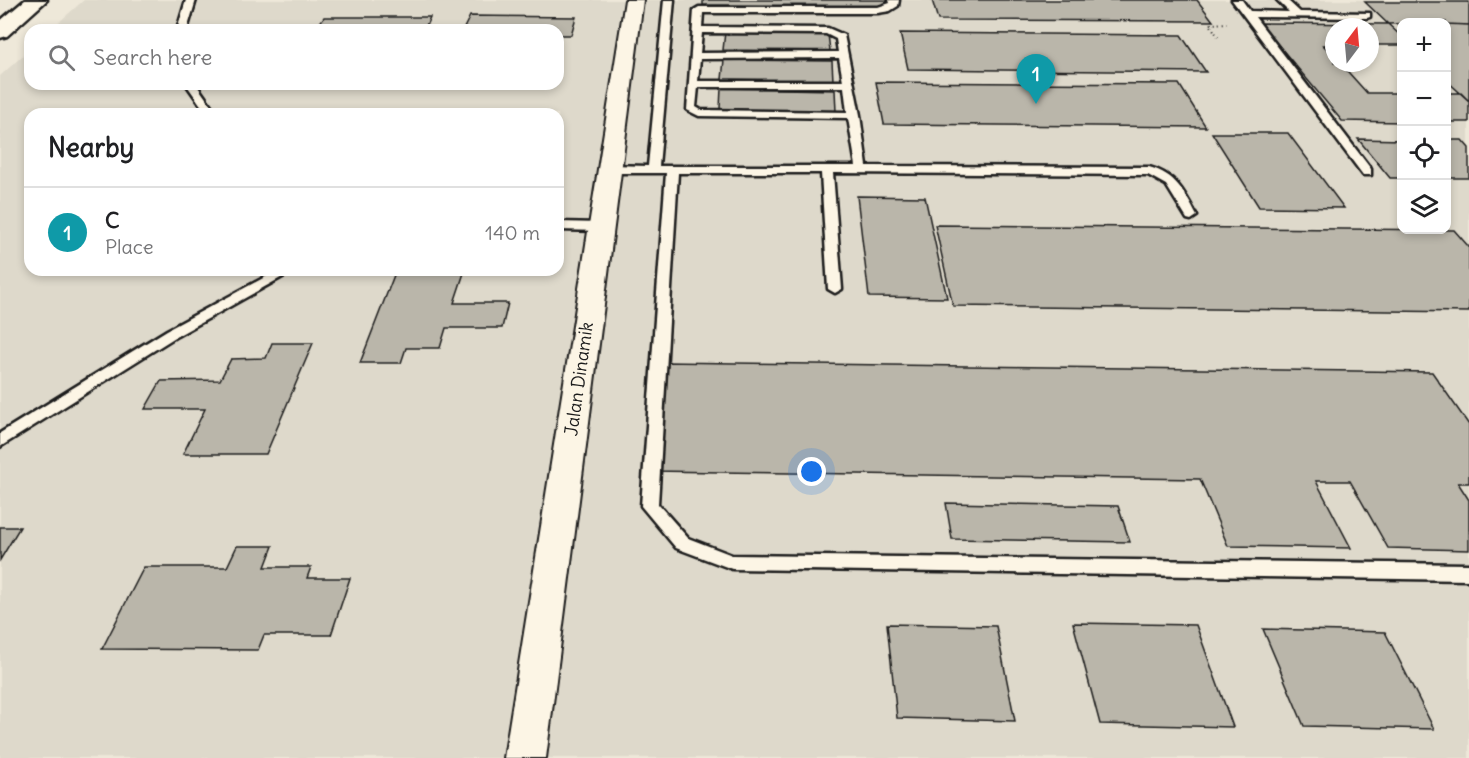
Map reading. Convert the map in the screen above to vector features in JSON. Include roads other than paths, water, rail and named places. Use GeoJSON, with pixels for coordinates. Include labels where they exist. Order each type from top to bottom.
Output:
{"type":"FeatureCollection","features":[{"type":"Feature","properties":{"kind":"main road"},"geometry":{"type":"LineString","coordinates":[[0,32],[37,0]]}},
{"type":"Feature","properties":{"kind":"street","name":"Jalan Dinamik"},"geometry":{"type":"LineString","coordinates":[[525,758],[634,0]]}},
{"type":"Feature","properties":{"kind":"lane"},"geometry":{"type":"LineString","coordinates":[[184,24],[191,0]]}},
{"type":"Feature","properties":{"kind":"lane"},"geometry":{"type":"LineString","coordinates":[[653,170],[669,0]]}},
{"type":"Feature","properties":{"kind":"lane"},"geometry":{"type":"LineString","coordinates":[[855,115],[699,113],[692,108],[699,5],[878,10],[890,8],[895,4],[894,0]]}},
{"type":"Feature","properties":{"kind":"lane"},"geometry":{"type":"LineString","coordinates":[[1237,0],[1366,172]]}},
{"type":"Feature","properties":{"kind":"lane"},"geometry":{"type":"LineString","coordinates":[[1282,0],[1298,15]]}},
{"type":"Feature","properties":{"kind":"lane"},"geometry":{"type":"LineString","coordinates":[[1248,15],[1367,15]]}},
{"type":"Feature","properties":{"kind":"lane"},"geometry":{"type":"LineString","coordinates":[[698,30],[828,30],[842,37],[862,169]]}},
{"type":"Feature","properties":{"kind":"lane"},"geometry":{"type":"LineString","coordinates":[[696,56],[844,55]]}},
{"type":"Feature","properties":{"kind":"lane"},"geometry":{"type":"LineString","coordinates":[[694,84],[849,84]]}},
{"type":"Feature","properties":{"kind":"lane"},"geometry":{"type":"LineString","coordinates":[[195,90],[208,108]]}},
{"type":"Feature","properties":{"kind":"lane"},"geometry":{"type":"LineString","coordinates":[[610,169],[1149,171],[1162,174],[1171,181],[1191,216]]}},
{"type":"Feature","properties":{"kind":"lane"},"geometry":{"type":"LineString","coordinates":[[827,169],[835,289]]}},
{"type":"Feature","properties":{"kind":"lane"},"geometry":{"type":"LineString","coordinates":[[672,170],[649,506],[682,543],[732,562],[1469,572]]}},
{"type":"Feature","properties":{"kind":"lane"},"geometry":{"type":"LineString","coordinates":[[564,226],[601,227]]}},
{"type":"Feature","properties":{"kind":"lane"},"geometry":{"type":"LineString","coordinates":[[0,441],[172,333],[277,276]]}},
{"type":"Feature","properties":{"kind":"place","name":"C"},"geometry":{"type":"Point","coordinates":[1036,104]}}]}
